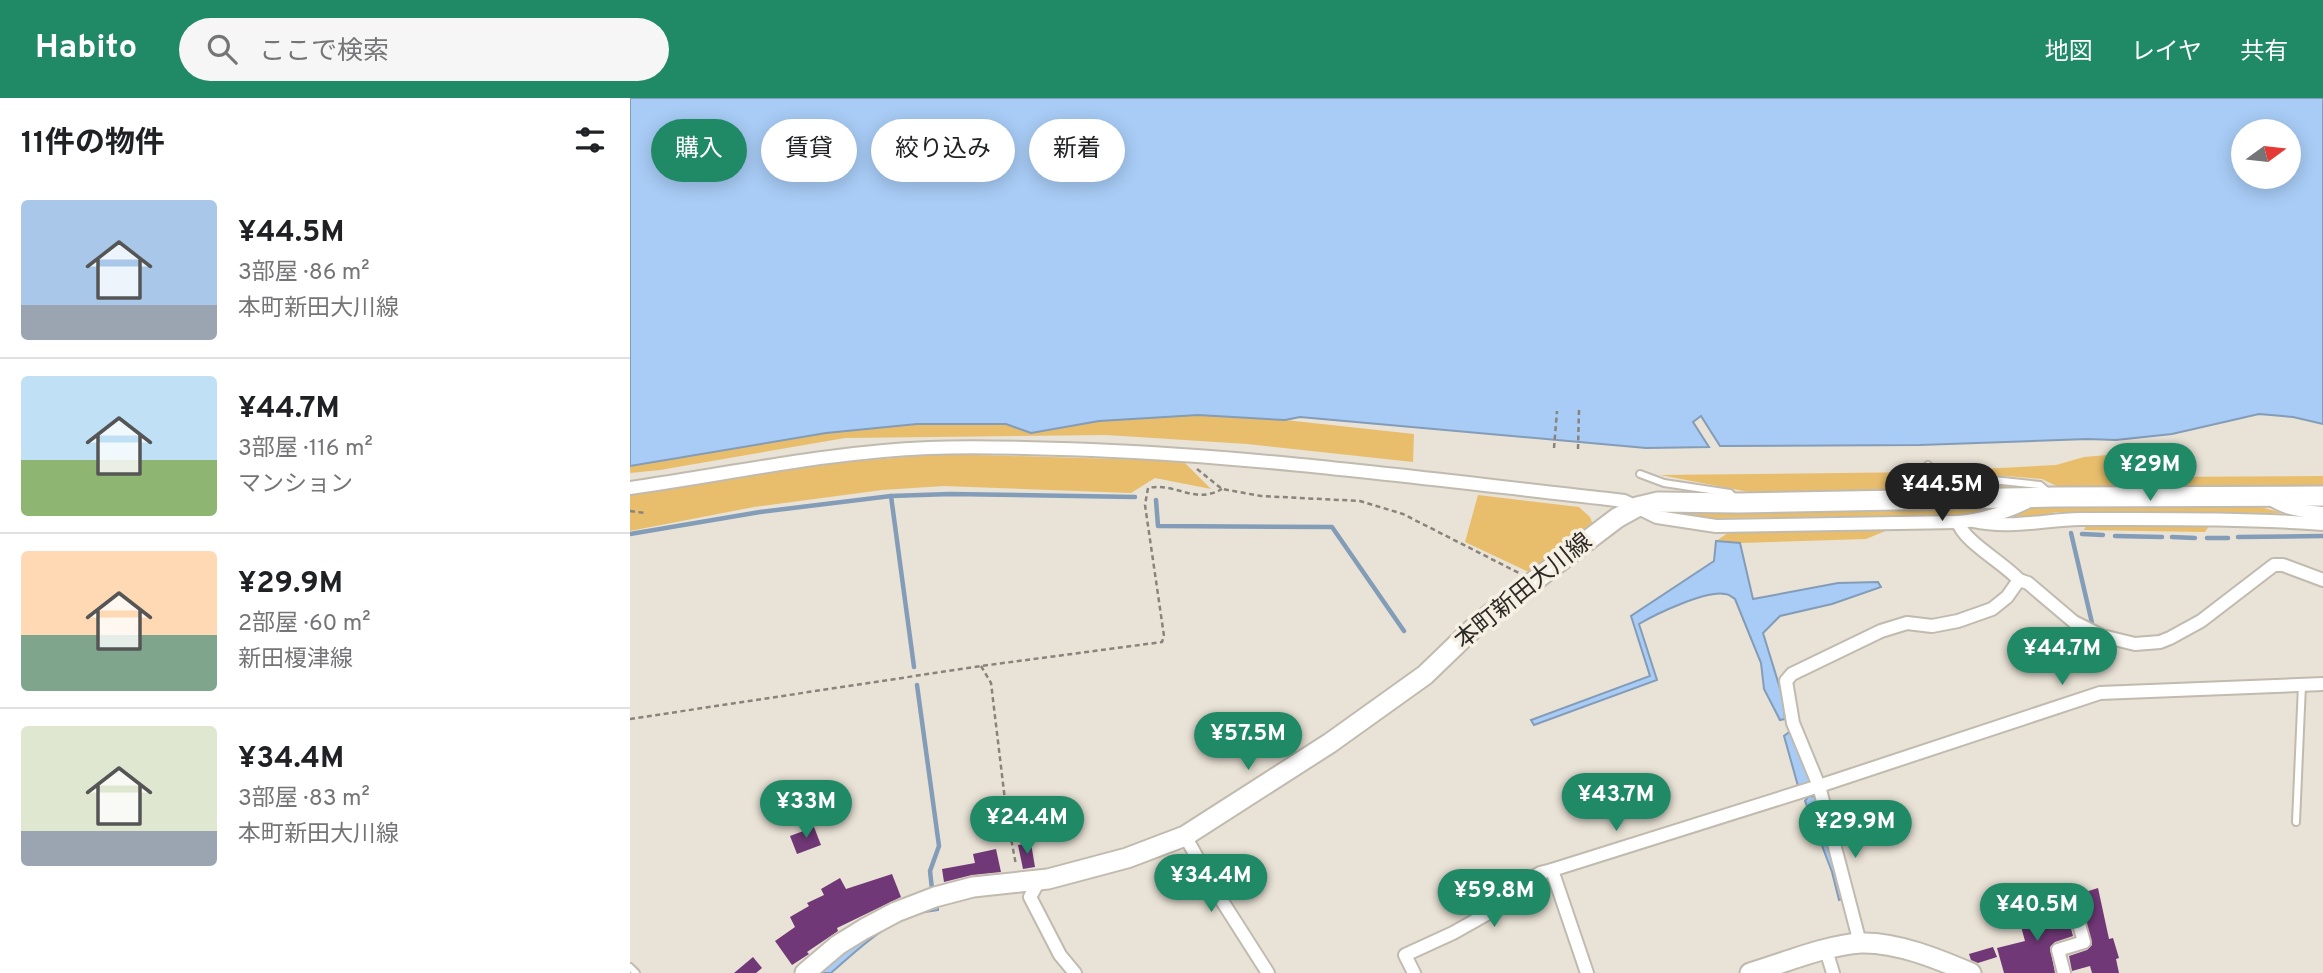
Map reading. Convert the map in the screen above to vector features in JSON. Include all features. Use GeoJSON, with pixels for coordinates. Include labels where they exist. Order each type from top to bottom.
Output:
{"type":"FeatureCollection","features":[{"type":"Feature","properties":{"kind":"main road","name":"本町新田大川線"},"geometry":{"type":"LineString","coordinates":[[805,973],[838,945],[896,912],[935,897],[973,887],[1040,879],[1127,858],[1185,836],[1330,743],[1415,682],[1480,622],[1617,518],[1637,507],[1658,502],[2323,496]]}},
{"type":"Feature","properties":{"kind":"main road"},"geometry":{"type":"LineString","coordinates":[[1750,973],[1826,950],[1860,943],[1896,948],[1962,971]]}},
{"type":"Feature","properties":{"kind":"street"},"geometry":{"type":"LineString","coordinates":[[630,488],[844,454],[928,448],[1009,447],[1252,459],[1608,499],[1624,502],[1657,517],[1716,526],[1973,521],[2022,524],[2076,519],[2323,524]]}},
{"type":"Feature","properties":{"kind":"street"},"geometry":{"type":"LineString","coordinates":[[2267,497],[2292,510],[2323,513]]}},
{"type":"Feature","properties":{"kind":"street"},"geometry":{"type":"LineString","coordinates":[[1973,521],[2020,507],[2032,498]]}},
{"type":"Feature","properties":{"kind":"street"},"geometry":{"type":"LineString","coordinates":[[1958,522],[1964,535],[2074,622],[2102,636],[2136,644],[2160,642],[2201,621],[2274,565],[2283,565],[2323,580]]}},
{"type":"Feature","properties":{"kind":"street"},"geometry":{"type":"LineString","coordinates":[[1860,943],[1819,786],[1793,723],[1786,681],[1792,674],[1881,631],[1908,623],[1932,626],[1958,621],[1992,609],[2007,597],[2019,580]]}},
{"type":"Feature","properties":{"kind":"street"},"geometry":{"type":"LineString","coordinates":[[1414,973],[1405,955],[1453,933],[1510,901],[1527,881],[1540,873],[1819,786],[2100,693],[2323,684]]}},
{"type":"Feature","properties":{"kind":"street"},"geometry":{"type":"LineString","coordinates":[[1185,836],[1268,973]]}},
{"type":"Feature","properties":{"kind":"street"},"geometry":{"type":"LineString","coordinates":[[1552,870],[1587,973]]}},
{"type":"Feature","properties":{"kind":"street"},"geometry":{"type":"LineString","coordinates":[[1040,879],[1030,897],[1060,955],[1075,973]]}},
{"type":"Feature","properties":{"kind":"street"},"geometry":{"type":"LineString","coordinates":[[2064,973],[2058,950],[2084,942],[2072,899]]}},
{"type":"Feature","properties":{"kind":"street"},"geometry":{"type":"LineString","coordinates":[[1826,950],[1833,973]]}},
{"type":"Feature","properties":{"kind":"lane"},"geometry":{"type":"LineString","coordinates":[[1928,466],[1936,474],[2040,485],[2054,497]]}},
{"type":"Feature","properties":{"kind":"lane"},"geometry":{"type":"LineString","coordinates":[[1640,474],[1664,482],[1730,493],[1740,503]]}},
{"type":"Feature","properties":{"kind":"lane"},"geometry":{"type":"LineString","coordinates":[[2296,822],[2302,685]]}},
{"type":"Feature","properties":{"kind":"lane"},"geometry":{"type":"LineString","coordinates":[[630,967],[636,973]]}},
{"type":"Feature","properties":{"kind":"path"},"geometry":{"type":"LineString","coordinates":[[1578,449],[1579,410]]}},
{"type":"Feature","properties":{"kind":"path"},"geometry":{"type":"LineString","coordinates":[[1554,448],[1557,411]]}},
{"type":"Feature","properties":{"kind":"path"},"geometry":{"type":"LineString","coordinates":[[1188,454],[1198,471],[1222,489],[1261,496],[1360,502],[1403,514],[1523,575],[1532,583]]}},
{"type":"Feature","properties":{"kind":"path"},"geometry":{"type":"LineString","coordinates":[[630,719],[981,666],[1162,642],[1164,636],[1145,505],[1148,488],[1160,486],[1200,497],[1222,489]]}},
{"type":"Feature","properties":{"kind":"path"},"geometry":{"type":"LineString","coordinates":[[630,512],[645,513]]}},
{"type":"Feature","properties":{"kind":"path"},"geometry":{"type":"LineString","coordinates":[[981,666],[991,683],[1007,817],[1019,881]]}},
{"type":"Feature","properties":{"kind":"shaded area"},"geometry":{"type":"Polygon","coordinates":[[[1198,415],[1285,420],[1414,434],[1413,462],[1247,444],[1106,435],[845,438],[630,473],[630,466],[826,433],[917,424],[1006,424],[1032,433],[1099,421],[1198,415]]]}},
{"type":"Feature","properties":{"kind":"shaded area"},"geometry":{"type":"Polygon","coordinates":[[[2155,451],[2158,477],[2323,476],[2323,488],[2067,491],[2042,479],[1942,471],[2056,465],[2084,457],[2155,451]]]}},
{"type":"Feature","properties":{"kind":"shaded area"},"geometry":{"type":"Polygon","coordinates":[[[944,454],[1183,461],[1211,489],[1155,478],[1131,493],[944,486],[882,490],[754,507],[630,531],[630,494],[845,462],[944,454]]]}},
{"type":"Feature","properties":{"kind":"shaded area"},"geometry":{"type":"Polygon","coordinates":[[[1923,472],[1934,479],[2024,488],[1754,493],[1660,475],[1923,472]]]}},
{"type":"Feature","properties":{"kind":"shaded area"},"geometry":{"type":"Polygon","coordinates":[[[1478,495],[1579,507],[1590,517],[1593,525],[1533,574],[1465,542],[1478,495]]]}},
{"type":"Feature","properties":{"kind":"shaded area"},"geometry":{"type":"Polygon","coordinates":[[[2011,504],[1972,515],[1712,518],[1659,510],[2011,504]]]}},
{"type":"Feature","properties":{"kind":"shaded area"},"geometry":{"type":"Polygon","coordinates":[[[2046,504],[2257,506],[2282,513],[2056,512],[2022,520],[1991,518],[2046,504]]]}},
{"type":"Feature","properties":{"kind":"shaded area"},"geometry":{"type":"Polygon","coordinates":[[[2087,524],[2209,526],[2205,532],[2084,530],[2087,524]]]}},
{"type":"Feature","properties":{"kind":"shaded area"},"geometry":{"type":"Polygon","coordinates":[[[1895,527],[1866,539],[1740,543],[1716,541],[1731,531],[1895,527]]]}},
{"type":"Feature","properties":{"kind":"water"},"geometry":{"type":"Polygon","coordinates":[[[630,98],[2323,98],[2323,424],[2293,417],[2259,414],[2172,434],[2116,440],[1720,446],[1701,416],[1693,422],[1709,447],[1646,448],[1300,417],[1285,420],[1198,415],[1099,421],[1031,433],[1006,424],[917,424],[826,433],[630,466],[630,98]]]}},
{"type":"Feature","properties":{"kind":"water"},"geometry":{"type":"Polygon","coordinates":[[[1716,541],[1740,543],[1753,599],[1838,583],[1878,582],[1881,587],[1832,604],[1780,616],[1763,633],[1783,698],[1785,719],[1780,720],[1764,689],[1761,663],[1735,599],[1717,594],[1681,604],[1639,624],[1657,680],[1534,725],[1531,720],[1650,676],[1631,616],[1714,561],[1716,541]]]}},
{"type":"Feature","properties":{"kind":"water"},"geometry":{"type":"Polygon","coordinates":[[[1792,730],[1812,783],[1806,786],[1798,786],[1784,736],[1792,730]]]}},
{"type":"Feature","properties":{"kind":"water"},"geometry":{"type":"Polygon","coordinates":[[[1809,796],[1819,797],[1848,897],[1839,900],[1832,872],[1805,801],[1809,796]]]}},
{"type":"Feature","properties":{"kind":"water"},"geometry":{"type":"Polygon","coordinates":[[[938,906],[938,910],[893,924],[831,973],[819,973],[879,924],[938,906]]]}},
{"type":"Feature","properties":{"kind":"building"},"geometry":{"type":"Polygon","coordinates":[[[814,827],[821,845],[797,854],[790,836],[814,827]]]}},
{"type":"Feature","properties":{"kind":"building"},"geometry":{"type":"Polygon","coordinates":[[[1031,843],[1035,867],[1023,869],[1018,845],[1031,843]]]}},
{"type":"Feature","properties":{"kind":"building"},"geometry":{"type":"Polygon","coordinates":[[[996,849],[1001,872],[944,882],[942,869],[975,863],[973,854],[996,849]]]}},
{"type":"Feature","properties":{"kind":"building"},"geometry":{"type":"Polygon","coordinates":[[[892,874],[901,897],[837,928],[838,931],[792,965],[775,941],[795,927],[790,917],[809,906],[807,903],[824,895],[821,889],[840,878],[846,889],[892,874]]]}},
{"type":"Feature","properties":{"kind":"building"},"geometry":{"type":"Polygon","coordinates":[[[2098,888],[2109,939],[2113,938],[2119,958],[2116,959],[2119,973],[2092,973],[2090,966],[2072,971],[2069,956],[2087,950],[2092,945],[2079,894],[2098,888]]]}},
{"type":"Feature","properties":{"kind":"building"},"geometry":{"type":"Polygon","coordinates":[[[2063,898],[2073,936],[2055,942],[2050,947],[2055,973],[2004,973],[1997,948],[2025,941],[2020,923],[2056,912],[2053,901],[2063,898]]]}},
{"type":"Feature","properties":{"kind":"building"},"geometry":{"type":"Polygon","coordinates":[[[1993,947],[1997,957],[1978,963],[1971,960],[1969,954],[1993,947]]]}},
{"type":"Feature","properties":{"kind":"building"},"geometry":{"type":"Polygon","coordinates":[[[753,957],[762,968],[756,973],[734,973],[753,957]]]}},
{"type":"Feature","properties":{"kind":"waterway"},"geometry":{"type":"LineString","coordinates":[[630,534],[760,512],[891,496],[950,494],[1135,497]]}},
{"type":"Feature","properties":{"kind":"waterway"},"geometry":{"type":"LineString","coordinates":[[891,496],[914,667]]}},
{"type":"Feature","properties":{"kind":"waterway"},"geometry":{"type":"LineString","coordinates":[[1156,500],[1158,526],[1332,527],[1404,631]]}},
{"type":"Feature","properties":{"kind":"waterway"},"geometry":{"type":"LineString","coordinates":[[2071,533],[2092,623]]}},
{"type":"Feature","properties":{"kind":"waterway"},"geometry":{"type":"LineString","coordinates":[[2082,534],[2103,535]]}},
{"type":"Feature","properties":{"kind":"waterway"},"geometry":{"type":"LineString","coordinates":[[2115,536],[2162,537]]}},
{"type":"Feature","properties":{"kind":"waterway"},"geometry":{"type":"LineString","coordinates":[[2238,537],[2323,536]]}},
{"type":"Feature","properties":{"kind":"waterway"},"geometry":{"type":"LineString","coordinates":[[2172,537],[2195,538]]}},
{"type":"Feature","properties":{"kind":"waterway"},"geometry":{"type":"LineString","coordinates":[[2207,538],[2228,538]]}},
{"type":"Feature","properties":{"kind":"waterway"},"geometry":{"type":"LineString","coordinates":[[917,685],[939,846],[930,871],[932,889]]}}]}
